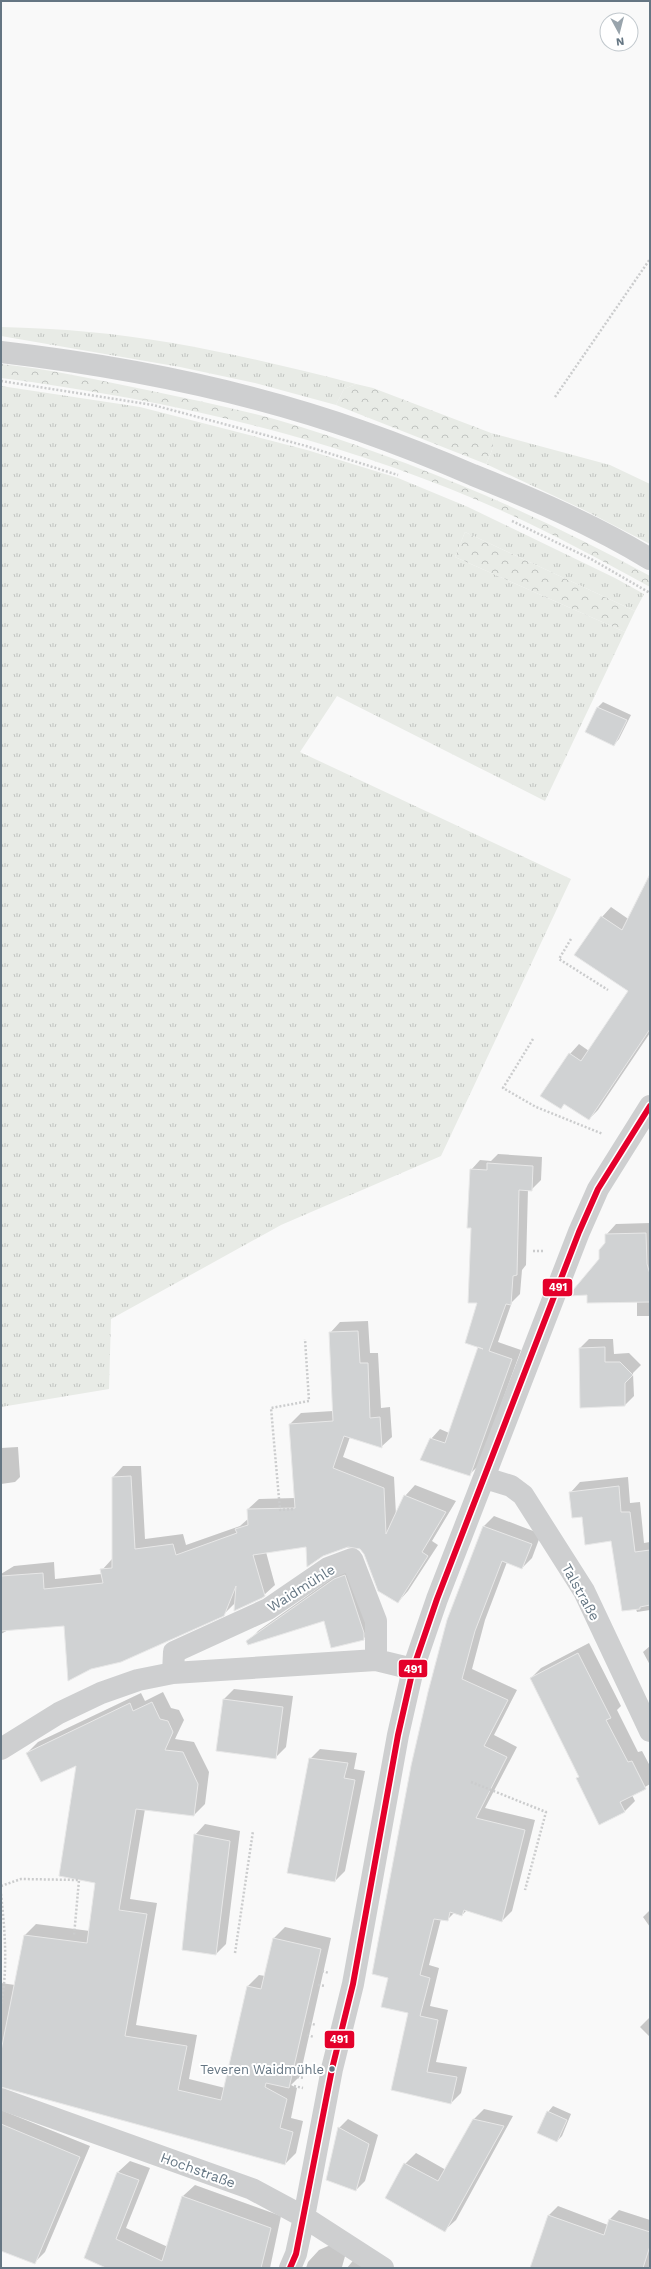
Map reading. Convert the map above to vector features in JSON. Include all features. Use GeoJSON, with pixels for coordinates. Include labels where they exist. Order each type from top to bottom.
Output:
{"type":"FeatureCollection","features":[{"type":"Feature","properties":{"kind":"street"},"geometry":{"type":"LineString","coordinates":[[1,352],[54,358],[194,384],[360,430],[518,493],[574,519],[650,559]]}},
{"type":"Feature","properties":{"kind":"street"},"geometry":{"type":"LineString","coordinates":[[290,2268],[296,2254],[331,2076],[353,1984],[398,1735],[413,1668],[437,1599],[579,1232],[598,1189],[650,1106]]}},
{"type":"Feature","properties":{"kind":"street","name":"Talstraße"},"geometry":{"type":"LineString","coordinates":[[485,1478],[511,1486],[523,1495],[584,1591],[650,1731]]}},
{"type":"Feature","properties":{"kind":"street","name":"Waidmühle"},"geometry":{"type":"LineString","coordinates":[[173,1673],[174,1652],[268,1609],[328,1568],[352,1559],[376,1621],[376,1660]]}},
{"type":"Feature","properties":{"kind":"street"},"geometry":{"type":"LineString","coordinates":[[1,1749],[59,1713],[101,1693],[138,1680],[173,1673],[376,1660],[413,1668]]}},
{"type":"Feature","properties":{"kind":"street","name":"Hochstraße"},"geometry":{"type":"LineString","coordinates":[[1,2099],[252,2189],[304,2217],[383,2268]]}},
{"type":"Feature","properties":{"kind":"path"},"geometry":{"type":"LineString","coordinates":[[555,397],[650,259]]}},
{"type":"Feature","properties":{"kind":"path"},"geometry":{"type":"LineString","coordinates":[[1,381],[153,405],[306,446],[403,477]]}},
{"type":"Feature","properties":{"kind":"path"},"geometry":{"type":"LineString","coordinates":[[507,519],[591,560],[650,592]]}},
{"type":"Feature","properties":{"kind":"path"},"geometry":{"type":"LineString","coordinates":[[571,939],[559,959],[608,990]]}},
{"type":"Feature","properties":{"kind":"path"},"geometry":{"type":"LineString","coordinates":[[532,1039],[503,1088],[536,1107],[626,1143]]}},
{"type":"Feature","properties":{"kind":"path"},"geometry":{"type":"LineString","coordinates":[[293,1509],[280,1510],[271,1408],[309,1401],[305,1339]]}},
{"type":"Feature","properties":{"kind":"path"},"geometry":{"type":"LineString","coordinates":[[471,1782],[546,1812],[525,1890]]}},
{"type":"Feature","properties":{"kind":"path"},"geometry":{"type":"LineString","coordinates":[[235,1953],[253,1831]]}},
{"type":"Feature","properties":{"kind":"path"},"geometry":{"type":"LineString","coordinates":[[1,1886],[22,1879],[79,1880],[74,1936]]}},
{"type":"Feature","properties":{"kind":"path"},"geometry":{"type":"LineString","coordinates":[[1,1894],[5,1931],[5,1988],[1,2005]]}},
{"type":"Feature","properties":{"kind":"green space"},"geometry":{"type":"Polygon","coordinates":[[[1,327],[78,331],[156,340],[257,360],[356,384],[344,389],[336,405],[255,383],[180,367],[1,336],[1,327]]]}},
{"type":"Feature","properties":{"kind":"green space"},"geometry":{"type":"Polygon","coordinates":[[[1,364],[74,375],[224,407],[282,421],[346,442],[479,493],[566,532],[650,576],[650,587],[565,541],[477,500],[420,477],[362,457],[244,423],[183,409],[123,397],[1,378],[1,364]]]}},
{"type":"Feature","properties":{"kind":"green space"},"geometry":{"type":"Polygon","coordinates":[[[356,384],[373,388],[491,433],[493,445],[486,464],[336,405],[344,389],[356,384]]]}},
{"type":"Feature","properties":{"kind":"green space"},"geometry":{"type":"Polygon","coordinates":[[[1,386],[140,407],[307,450],[398,478],[468,507],[615,578],[644,594],[635,611],[465,532],[455,557],[625,632],[545,801],[337,696],[300,752],[571,879],[441,1156],[281,1225],[111,1319],[109,1389],[1,1407],[1,386]]]}},
{"type":"Feature","properties":{"kind":"green space"},"geometry":{"type":"Polygon","coordinates":[[[491,433],[610,465],[650,484],[650,544],[584,510],[486,464],[493,445],[491,433]]]}},
{"type":"Feature","properties":{"kind":"green space"},"geometry":{"type":"Polygon","coordinates":[[[465,532],[635,611],[625,632],[455,557],[465,532]]]}},
{"type":"Feature","properties":{"kind":"building"},"geometry":{"type":"Polygon","coordinates":[[[597,707],[627,720],[614,746],[585,732],[597,707]]]}},
{"type":"Feature","properties":{"kind":"building"},"geometry":{"type":"Polygon","coordinates":[[[650,874],[650,1029],[589,1120],[564,1104],[561,1109],[540,1096],[569,1053],[581,1061],[628,991],[574,955],[601,916],[622,930],[650,874]]]}},
{"type":"Feature","properties":{"kind":"building"},"geometry":{"type":"Polygon","coordinates":[[[487,1163],[533,1166],[532,1191],[519,1190],[517,1275],[513,1276],[511,1305],[506,1304],[489,1351],[512,1359],[470,1476],[420,1460],[430,1438],[445,1443],[478,1347],[465,1343],[477,1303],[468,1303],[471,1228],[467,1228],[470,1169],[487,1170],[487,1163]]]}},
{"type":"Feature","properties":{"kind":"building"},"geometry":{"type":"Polygon","coordinates":[[[646,1233],[647,1264],[650,1274],[650,1302],[587,1303],[587,1295],[568,1296],[599,1259],[599,1250],[605,1243],[605,1234],[646,1233]]]}},
{"type":"Feature","properties":{"kind":"building"},"geometry":{"type":"Polygon","coordinates":[[[358,1331],[360,1363],[368,1363],[370,1418],[380,1417],[382,1448],[344,1436],[333,1468],[384,1488],[386,1534],[404,1495],[446,1512],[422,1552],[428,1556],[398,1603],[378,1591],[364,1554],[360,1549],[348,1547],[323,1556],[307,1567],[306,1547],[253,1555],[265,1596],[262,1598],[234,1611],[236,1586],[224,1616],[121,1662],[91,1669],[68,1681],[64,1626],[1,1631],[1,1576],[43,1573],[44,1589],[103,1583],[100,1569],[112,1568],[112,1477],[131,1476],[135,1549],[173,1544],[176,1555],[237,1533],[235,1529],[248,1525],[247,1509],[295,1508],[289,1424],[333,1421],[329,1332],[358,1331]]]}},
{"type":"Feature","properties":{"kind":"building"},"geometry":{"type":"Polygon","coordinates":[[[605,1347],[605,1362],[620,1362],[633,1375],[625,1383],[625,1406],[580,1408],[579,1348],[605,1347]]]}},
{"type":"Feature","properties":{"kind":"building"},"geometry":{"type":"Polygon","coordinates":[[[619,1486],[621,1512],[630,1512],[635,1552],[650,1550],[650,1605],[640,1607],[640,1609],[622,1611],[611,1541],[585,1545],[582,1517],[572,1518],[569,1492],[619,1486]]]}},
{"type":"Feature","properties":{"kind":"building"},"geometry":{"type":"Polygon","coordinates":[[[483,1526],[532,1544],[522,1569],[502,1561],[475,1631],[462,1679],[508,1700],[484,1746],[507,1757],[476,1818],[525,1830],[502,1922],[464,1910],[462,1916],[450,1912],[448,1921],[434,1919],[420,1975],[430,1978],[420,2016],[438,2020],[427,2072],[457,2077],[451,2104],[391,2090],[408,2013],[381,2007],[388,1978],[372,1974],[411,1766],[428,1692],[447,1620],[483,1526]]]}},
{"type":"Feature","properties":{"kind":"building"},"geometry":{"type":"Polygon","coordinates":[[[345,1575],[364,1633],[364,1640],[331,1648],[324,1621],[248,1645],[246,1641],[334,1579],[345,1575]]]}},
{"type":"Feature","properties":{"kind":"building"},"geometry":{"type":"Polygon","coordinates":[[[578,1653],[611,1718],[606,1720],[628,1762],[632,1761],[646,1789],[620,1802],[625,1812],[599,1825],[576,1778],[579,1777],[530,1678],[578,1653]]]}},
{"type":"Feature","properties":{"kind":"building"},"geometry":{"type":"Polygon","coordinates":[[[223,1699],[283,1707],[276,1759],[216,1751],[223,1699]]]}},
{"type":"Feature","properties":{"kind":"building"},"geometry":{"type":"Polygon","coordinates":[[[152,1702],[160,1719],[168,1721],[173,1732],[165,1750],[183,1752],[198,1784],[194,1816],[136,1809],[119,1910],[147,1914],[125,2036],[187,2046],[178,2090],[221,2100],[247,1986],[261,1989],[273,1938],[321,1949],[289,2088],[266,2083],[265,2087],[287,2099],[280,2128],[293,2132],[285,2165],[1,2087],[1,2051],[24,1935],[87,1943],[95,1883],[59,1876],[76,1766],[41,1782],[26,1753],[130,1703],[133,1711],[152,1702]]]}},
{"type":"Feature","properties":{"kind":"building"},"geometry":{"type":"Polygon","coordinates":[[[309,1758],[348,1763],[344,1778],[355,1780],[335,1882],[287,1873],[309,1758]]]}},
{"type":"Feature","properties":{"kind":"building"},"geometry":{"type":"Polygon","coordinates":[[[194,1834],[230,1841],[216,1955],[182,1950],[194,1834]]]}},
{"type":"Feature","properties":{"kind":"building"},"geometry":{"type":"Polygon","coordinates":[[[547,2111],[567,2120],[557,2142],[537,2133],[547,2111]]]}},
{"type":"Feature","properties":{"kind":"building"},"geometry":{"type":"Polygon","coordinates":[[[473,2119],[504,2126],[445,2232],[385,2198],[404,2163],[438,2181],[473,2119]]]}},
{"type":"Feature","properties":{"kind":"building"},"geometry":{"type":"Polygon","coordinates":[[[1,2124],[80,2157],[35,2264],[1,2251],[1,2124]]]}},
{"type":"Feature","properties":{"kind":"building"},"geometry":{"type":"Polygon","coordinates":[[[338,2127],[369,2144],[356,2191],[326,2180],[338,2127]]]}},
{"type":"Feature","properties":{"kind":"building"},"geometry":{"type":"Polygon","coordinates":[[[117,2172],[139,2180],[116,2239],[162,2261],[182,2196],[271,2228],[261,2268],[106,2268],[84,2258],[117,2172]]]}},
{"type":"Feature","properties":{"kind":"building"},"geometry":{"type":"Polygon","coordinates":[[[548,2215],[604,2235],[609,2219],[650,2232],[650,2246],[643,2268],[530,2268],[548,2215]]]}},
{"type":"Feature","properties":{"kind":"transit line","name":"491"},"geometry":{"type":"LineString","coordinates":[[290,2268],[296,2254],[332,2069],[353,1984],[398,1735],[413,1669],[437,1599],[579,1232],[598,1189],[650,1106]]}},
{"type":"Feature","properties":{"kind":"place","name":"Teveren Waidmühle"},"geometry":{"type":"Point","coordinates":[332,2069]}}]}
